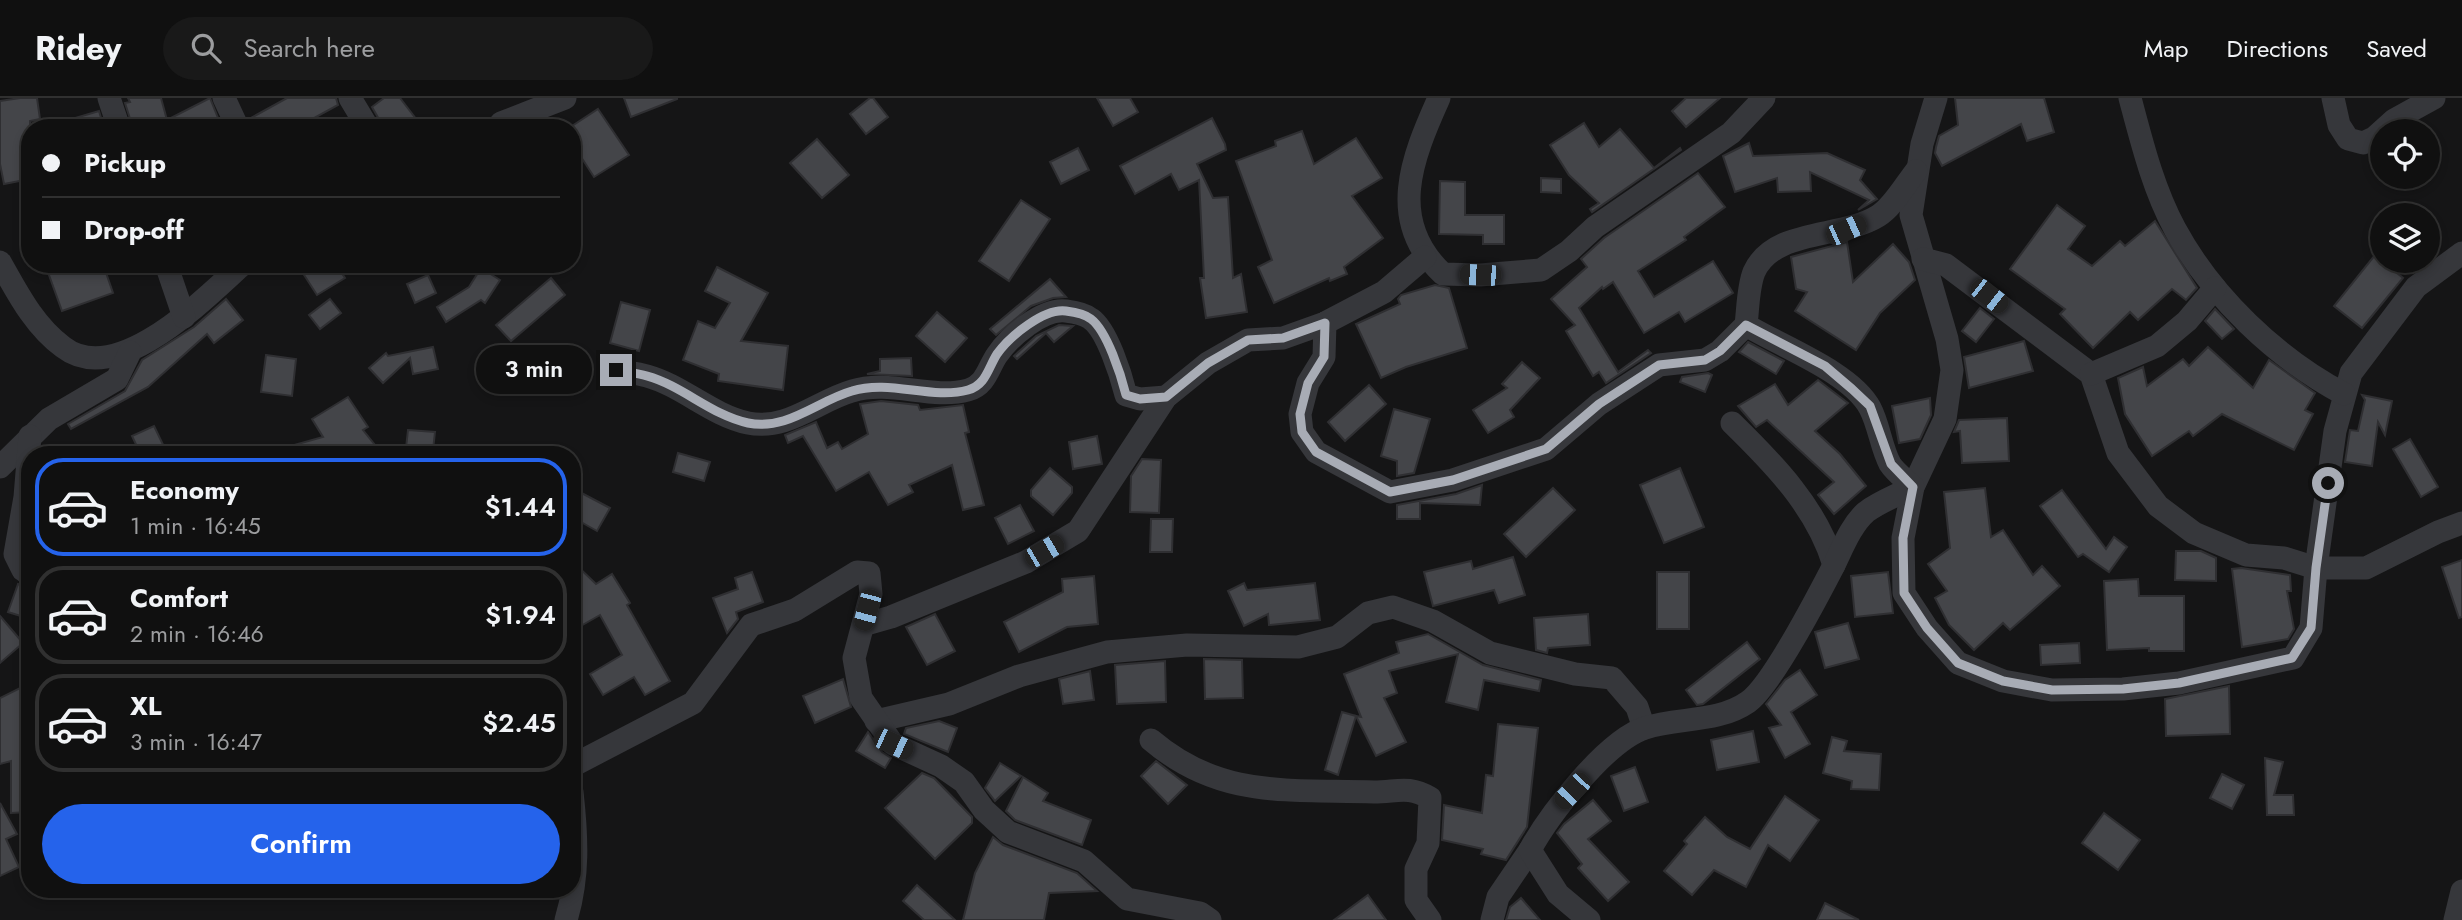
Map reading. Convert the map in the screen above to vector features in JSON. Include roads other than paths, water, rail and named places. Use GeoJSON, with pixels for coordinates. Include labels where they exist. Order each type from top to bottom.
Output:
{"type":"FeatureCollection","features":[{"type":"Feature","properties":{"kind":"street"},"geometry":{"type":"LineString","coordinates":[[109,98],[117,119]]}},
{"type":"Feature","properties":{"kind":"street"},"geometry":{"type":"LineString","coordinates":[[224,98],[234,119]]}},
{"type":"Feature","properties":{"kind":"street"},"geometry":{"type":"LineString","coordinates":[[350,98],[363,119]]}},
{"type":"Feature","properties":{"kind":"street"},"geometry":{"type":"LineString","coordinates":[[511,119],[565,98]]}},
{"type":"Feature","properties":{"kind":"street"},"geometry":{"type":"LineString","coordinates":[[1439,98],[1411,167],[1409,212],[1425,257],[1443,274],[1480,275],[1541,270],[1569,251],[1595,227],[1731,133],[1764,98]]}},
{"type":"Feature","properties":{"kind":"street"},"geometry":{"type":"LineString","coordinates":[[1936,98],[1916,171],[1911,215],[1947,339],[1952,370],[1945,419],[1913,487],[1903,538],[1904,593],[1927,628],[1958,663],[2003,681],[2052,690],[2123,689],[2179,683],[2292,658],[2311,628],[2316,568],[2335,431],[2351,373],[2416,287],[2462,253]]}},
{"type":"Feature","properties":{"kind":"street"},"geometry":{"type":"LineString","coordinates":[[2130,98],[2148,166],[2175,229],[2215,288],[2273,345],[2312,377],[2344,394]]}},
{"type":"Feature","properties":{"kind":"street"},"geometry":{"type":"LineString","coordinates":[[2333,98],[2339,125],[2348,139],[2363,143],[2374,138],[2394,120],[2434,98]]}},
{"type":"Feature","properties":{"kind":"street"},"geometry":{"type":"LineString","coordinates":[[1325,323],[1324,357],[1308,383],[1300,414],[1302,432],[1316,452],[1390,492],[1453,480],[1546,449],[1599,404],[1659,365],[1705,360],[1720,351],[1746,325],[1754,272],[1770,250],[1798,240],[1846,230],[1880,215],[1916,171]]}},
{"type":"Feature","properties":{"kind":"street"},"geometry":{"type":"LineString","coordinates":[[863,625],[891,617],[1026,562],[1078,531],[1166,397],[1208,363],[1248,340],[1283,338],[1325,323],[1384,292],[1425,257]]}},
{"type":"Feature","properties":{"kind":"street"},"geometry":{"type":"LineString","coordinates":[[1923,259],[1946,264],[2091,374],[2118,453],[2158,506],[2194,533],[2246,555],[2284,558],[2316,568],[2366,568],[2462,523]]}},
{"type":"Feature","properties":{"kind":"street"},"geometry":{"type":"LineString","coordinates":[[0,262],[24,305],[64,348],[95,359],[130,352],[184,317],[233,273]]}},
{"type":"Feature","properties":{"kind":"street"},"geometry":{"type":"LineString","coordinates":[[169,273],[184,317]]}},
{"type":"Feature","properties":{"kind":"street"},"geometry":{"type":"LineString","coordinates":[[2091,374],[2157,346],[2187,321],[2215,288]]}},
{"type":"Feature","properties":{"kind":"street"},"geometry":{"type":"LineString","coordinates":[[616,370],[649,376],[732,418],[751,424],[775,423],[796,418],[853,390],[971,390],[982,383],[998,354],[1038,317],[1048,311],[1065,310],[1086,316],[1098,327],[1126,395],[1140,399],[1166,397]]}},
{"type":"Feature","properties":{"kind":"street"},"geometry":{"type":"LineString","coordinates":[[1746,325],[1825,366],[1870,406],[1891,464],[1913,487]]}},
{"type":"Feature","properties":{"kind":"street"},"geometry":{"type":"LineString","coordinates":[[0,467],[49,419],[117,379],[130,352]]}},
{"type":"Feature","properties":{"kind":"street"},"geometry":{"type":"LineString","coordinates":[[1732,423],[1777,467],[1825,538],[1834,565]]}},
{"type":"Feature","properties":{"kind":"street"},"geometry":{"type":"LineString","coordinates":[[29,446],[30,436]]}},
{"type":"Feature","properties":{"kind":"street"},"geometry":{"type":"LineString","coordinates":[[1492,920],[1498,897],[1556,808],[1616,745],[1644,728],[1720,715],[1749,702],[1796,634],[1846,540],[1865,513],[1913,487]]}},
{"type":"Feature","properties":{"kind":"street"},"geometry":{"type":"LineString","coordinates":[[21,520],[15,554],[21,566]]}},
{"type":"Feature","properties":{"kind":"street"},"geometry":{"type":"LineString","coordinates":[[581,761],[693,703],[751,625],[796,610],[857,572],[869,573],[871,594],[854,658],[861,698],[893,744],[940,766],[964,782],[984,810],[1008,832],[1084,861],[1127,899],[1200,913],[1210,920]]}},
{"type":"Feature","properties":{"kind":"street"},"geometry":{"type":"LineString","coordinates":[[876,721],[948,704],[1019,676],[1107,652],[1188,645],[1298,647],[1337,637],[1368,613],[1393,607],[1433,621],[1490,653],[1575,674],[1612,678],[1637,707],[1644,728]]}},
{"type":"Feature","properties":{"kind":"street"},"geometry":{"type":"LineString","coordinates":[[1151,740],[1200,774],[1241,786],[1381,792],[1416,789],[1430,798],[1428,843],[1416,869],[1416,900],[1430,920]]}},
{"type":"Feature","properties":{"kind":"street"},"geometry":{"type":"LineString","coordinates":[[1530,850],[1558,894],[1589,920]]}},
{"type":"Feature","properties":{"kind":"street"},"geometry":{"type":"LineString","coordinates":[[2455,920],[2462,891]]}},
{"type":"Feature","properties":{"kind":"street"},"geometry":{"type":"LineString","coordinates":[[566,920],[573,898]]}}]}
